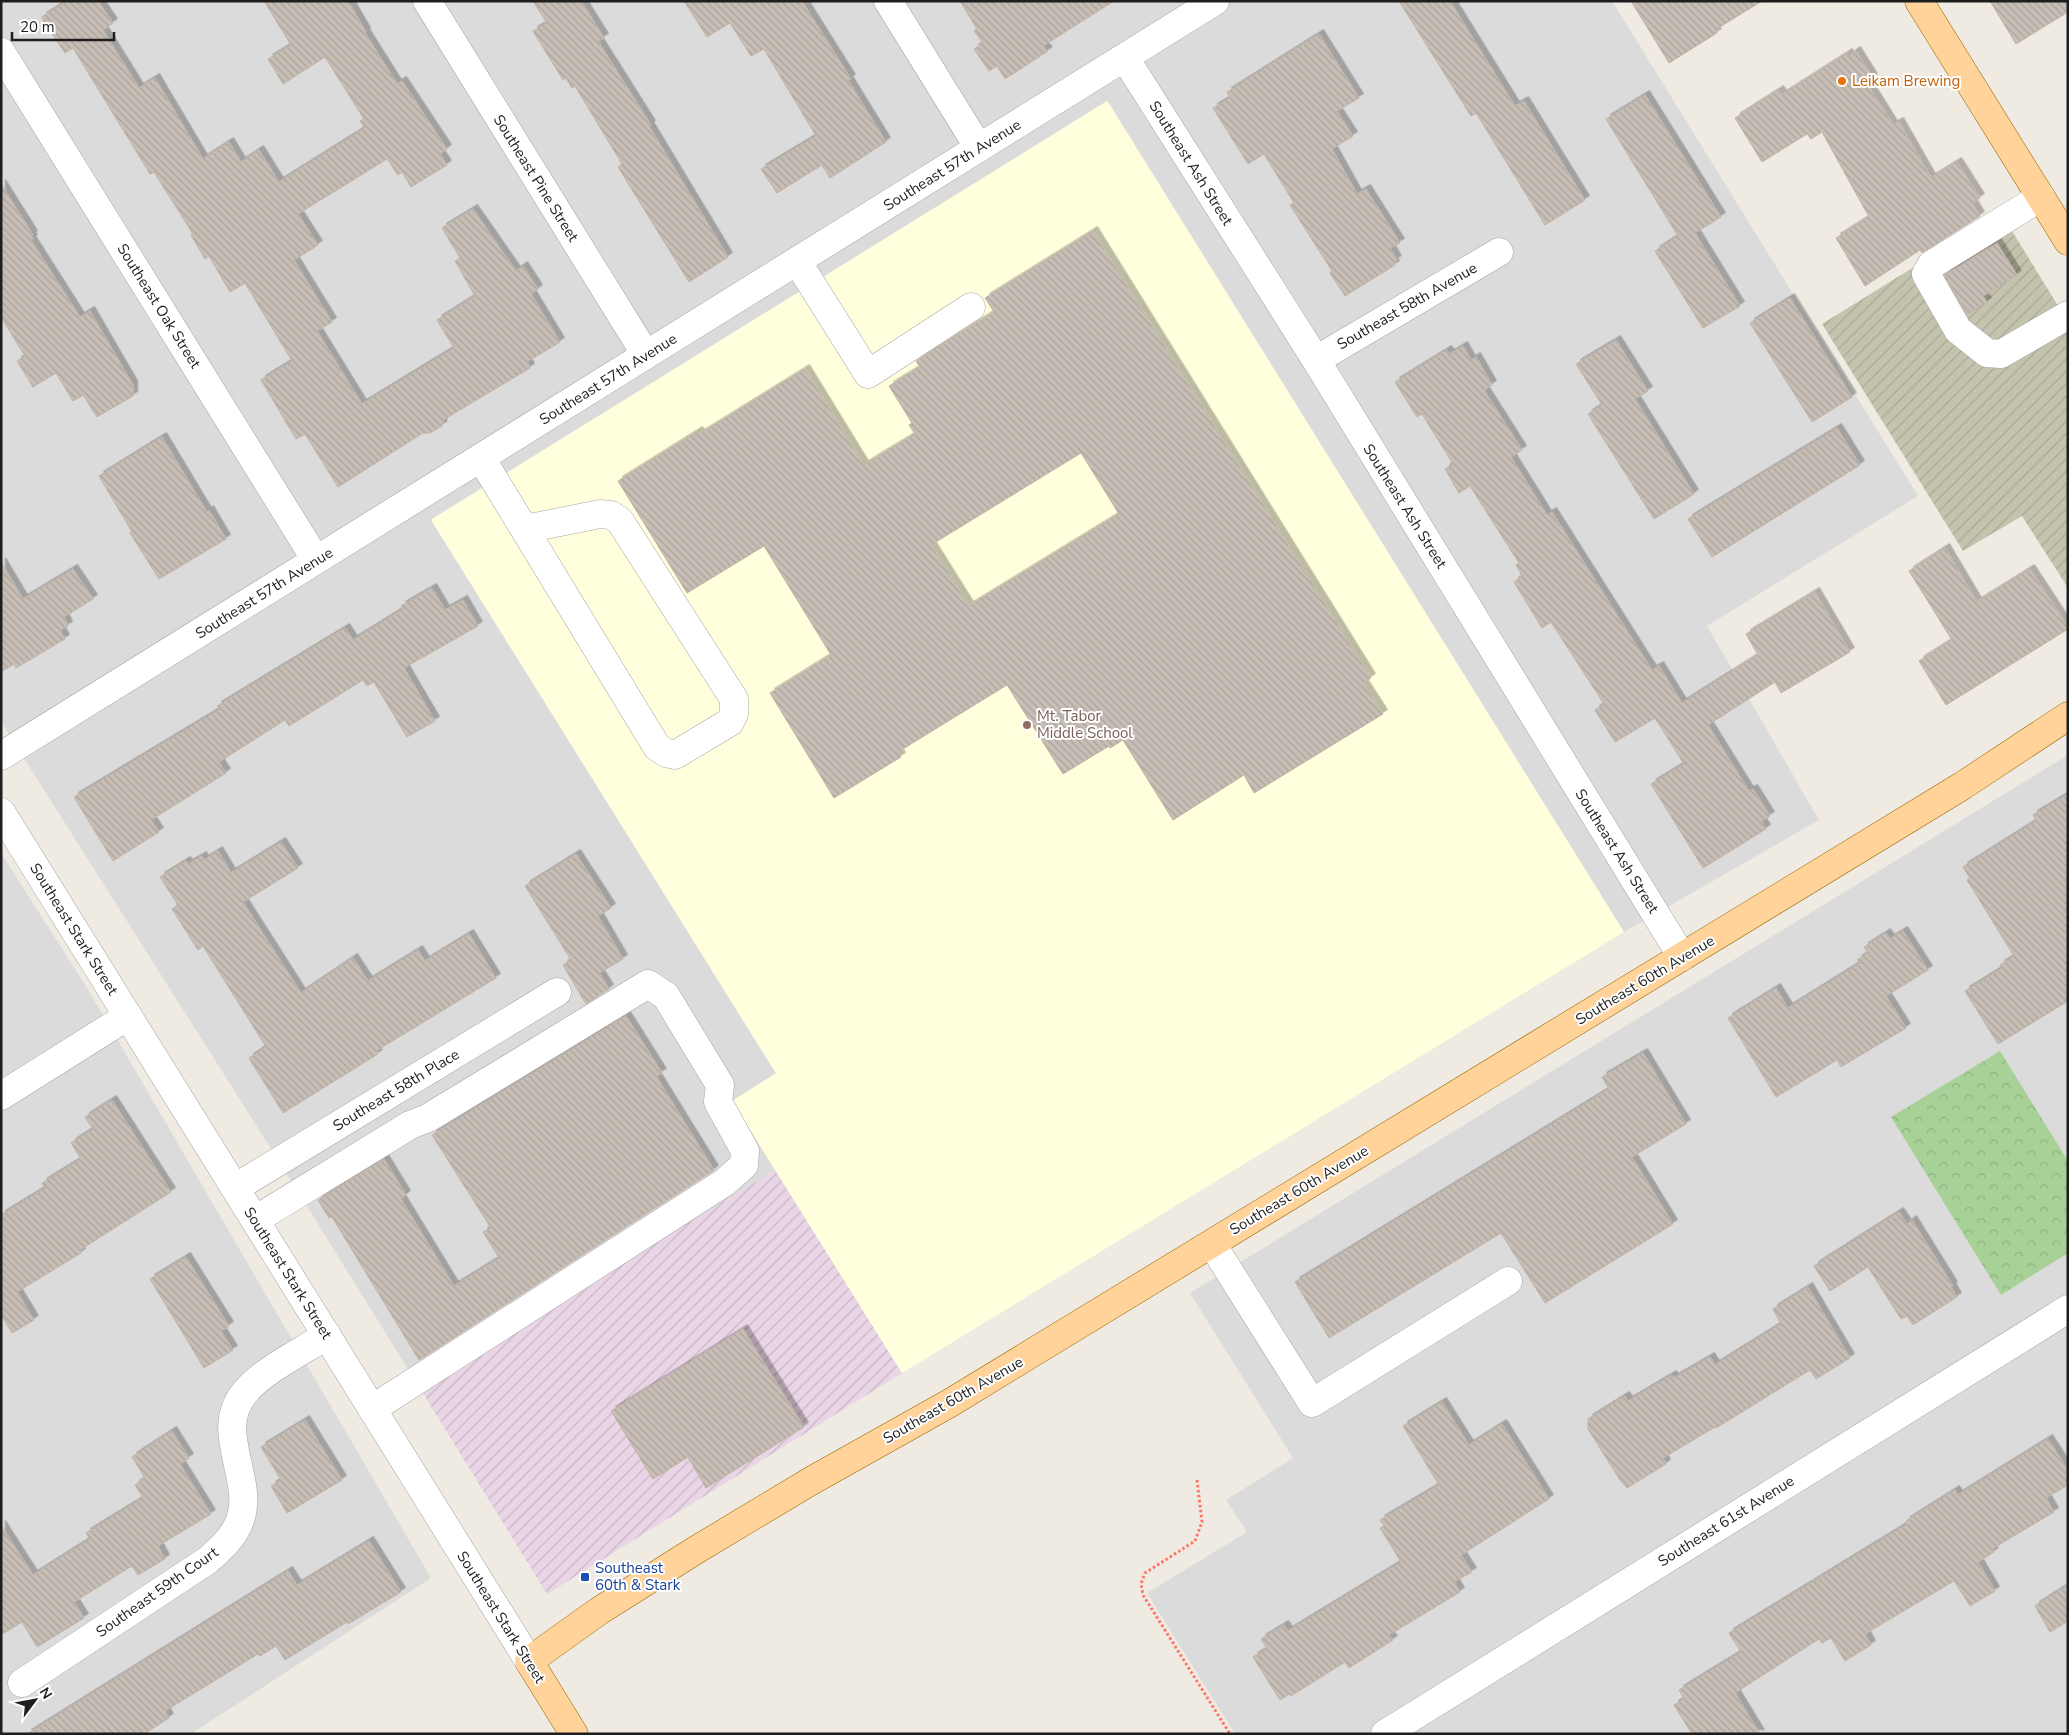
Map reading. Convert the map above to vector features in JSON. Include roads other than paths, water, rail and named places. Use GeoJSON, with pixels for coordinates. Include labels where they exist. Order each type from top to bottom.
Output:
{"type":"FeatureCollection","features":[{"type":"Feature","properties":{"kind":"main road"},"geometry":{"type":"LineString","coordinates":[[1919,1],[2068,241]]}},
{"type":"Feature","properties":{"kind":"main road","name":"Southeast 60th Avenue"},"geometry":{"type":"LineString","coordinates":[[529,1662],[599,1611],[696,1550],[811,1481],[950,1403],[1212,1244],[1954,791],[2068,716]]}},
{"type":"Feature","properties":{"kind":"main road","name":"Southeast Stark Street"},"geometry":{"type":"LineString","coordinates":[[529,1662],[574,1734]]}},
{"type":"Feature","properties":{"kind":"street","name":"Southeast Pine Street"},"geometry":{"type":"LineString","coordinates":[[427,1],[646,356]]}},
{"type":"Feature","properties":{"kind":"street"},"geometry":{"type":"LineString","coordinates":[[888,1],[979,148]]}},
{"type":"Feature","properties":{"kind":"street","name":"Southeast 57th Avenue"},"geometry":{"type":"LineString","coordinates":[[1,756],[1215,1]]}},
{"type":"Feature","properties":{"kind":"street","name":"Southeast Oak Street"},"geometry":{"type":"LineString","coordinates":[[1,52],[316,560]]}},
{"type":"Feature","properties":{"kind":"street","name":"Southeast Ash Street"},"geometry":{"type":"LineString","coordinates":[[1124,58],[1316,360],[1682,957]]}},
{"type":"Feature","properties":{"kind":"street"},"geometry":{"type":"LineString","coordinates":[[2041,197],[1931,265],[1926,274],[1958,330],[1987,353],[2001,354],[2068,315]]}},
{"type":"Feature","properties":{"kind":"street","name":"Southeast 58th Avenue"},"geometry":{"type":"LineString","coordinates":[[1316,360],[1499,252]]}},
{"type":"Feature","properties":{"kind":"street"},"geometry":{"type":"LineString","coordinates":[[797,261],[868,374],[971,307]]}},
{"type":"Feature","properties":{"kind":"street"},"geometry":{"type":"LineString","coordinates":[[481,458],[526,529],[657,747],[666,753],[675,755],[730,722],[734,714],[734,699],[620,521],[611,515],[600,514],[526,529]]}},
{"type":"Feature","properties":{"kind":"street","name":"Southeast Stark Street"},"geometry":{"type":"LineString","coordinates":[[1,812],[529,1662]]}},
{"type":"Feature","properties":{"kind":"street"},"geometry":{"type":"LineString","coordinates":[[255,1220],[410,1125],[428,1118],[648,984],[666,996],[720,1084],[718,1102],[745,1151],[744,1165],[736,1174],[716,1188],[372,1408]]}},
{"type":"Feature","properties":{"kind":"street","name":"Southeast 58th Place"},"geometry":{"type":"LineString","coordinates":[[235,1188],[557,992]]}},
{"type":"Feature","properties":{"kind":"street"},"geometry":{"type":"LineString","coordinates":[[1,1096],[128,1016]]}},
{"type":"Feature","properties":{"kind":"street"},"geometry":{"type":"LineString","coordinates":[[1212,1244],[1312,1403],[1508,1281]]}},
{"type":"Feature","properties":{"kind":"street","name":"Southeast 61st Avenue"},"geometry":{"type":"LineString","coordinates":[[1385,1734],[2068,1309]]}},
{"type":"Feature","properties":{"kind":"street","name":"Southeast 59th Court"},"geometry":{"type":"LineString","coordinates":[[22,1683],[208,1560],[226,1543],[238,1525],[242,1510],[243,1489],[232,1440],[233,1419],[238,1404],[247,1390],[261,1378],[327,1335]]}},
{"type":"Feature","properties":{"kind":"place","name":"Leikam Brewing"},"geometry":{"type":"Point","coordinates":[1842,81]}},
{"type":"Feature","properties":{"kind":"place","name":"Mt. Tabor Middle School"},"geometry":{"type":"Point","coordinates":[1027,725]}},
{"type":"Feature","properties":{"kind":"place","name":"Southeast 60th & Stark"},"geometry":{"type":"Point","coordinates":[585,1577]}}]}
